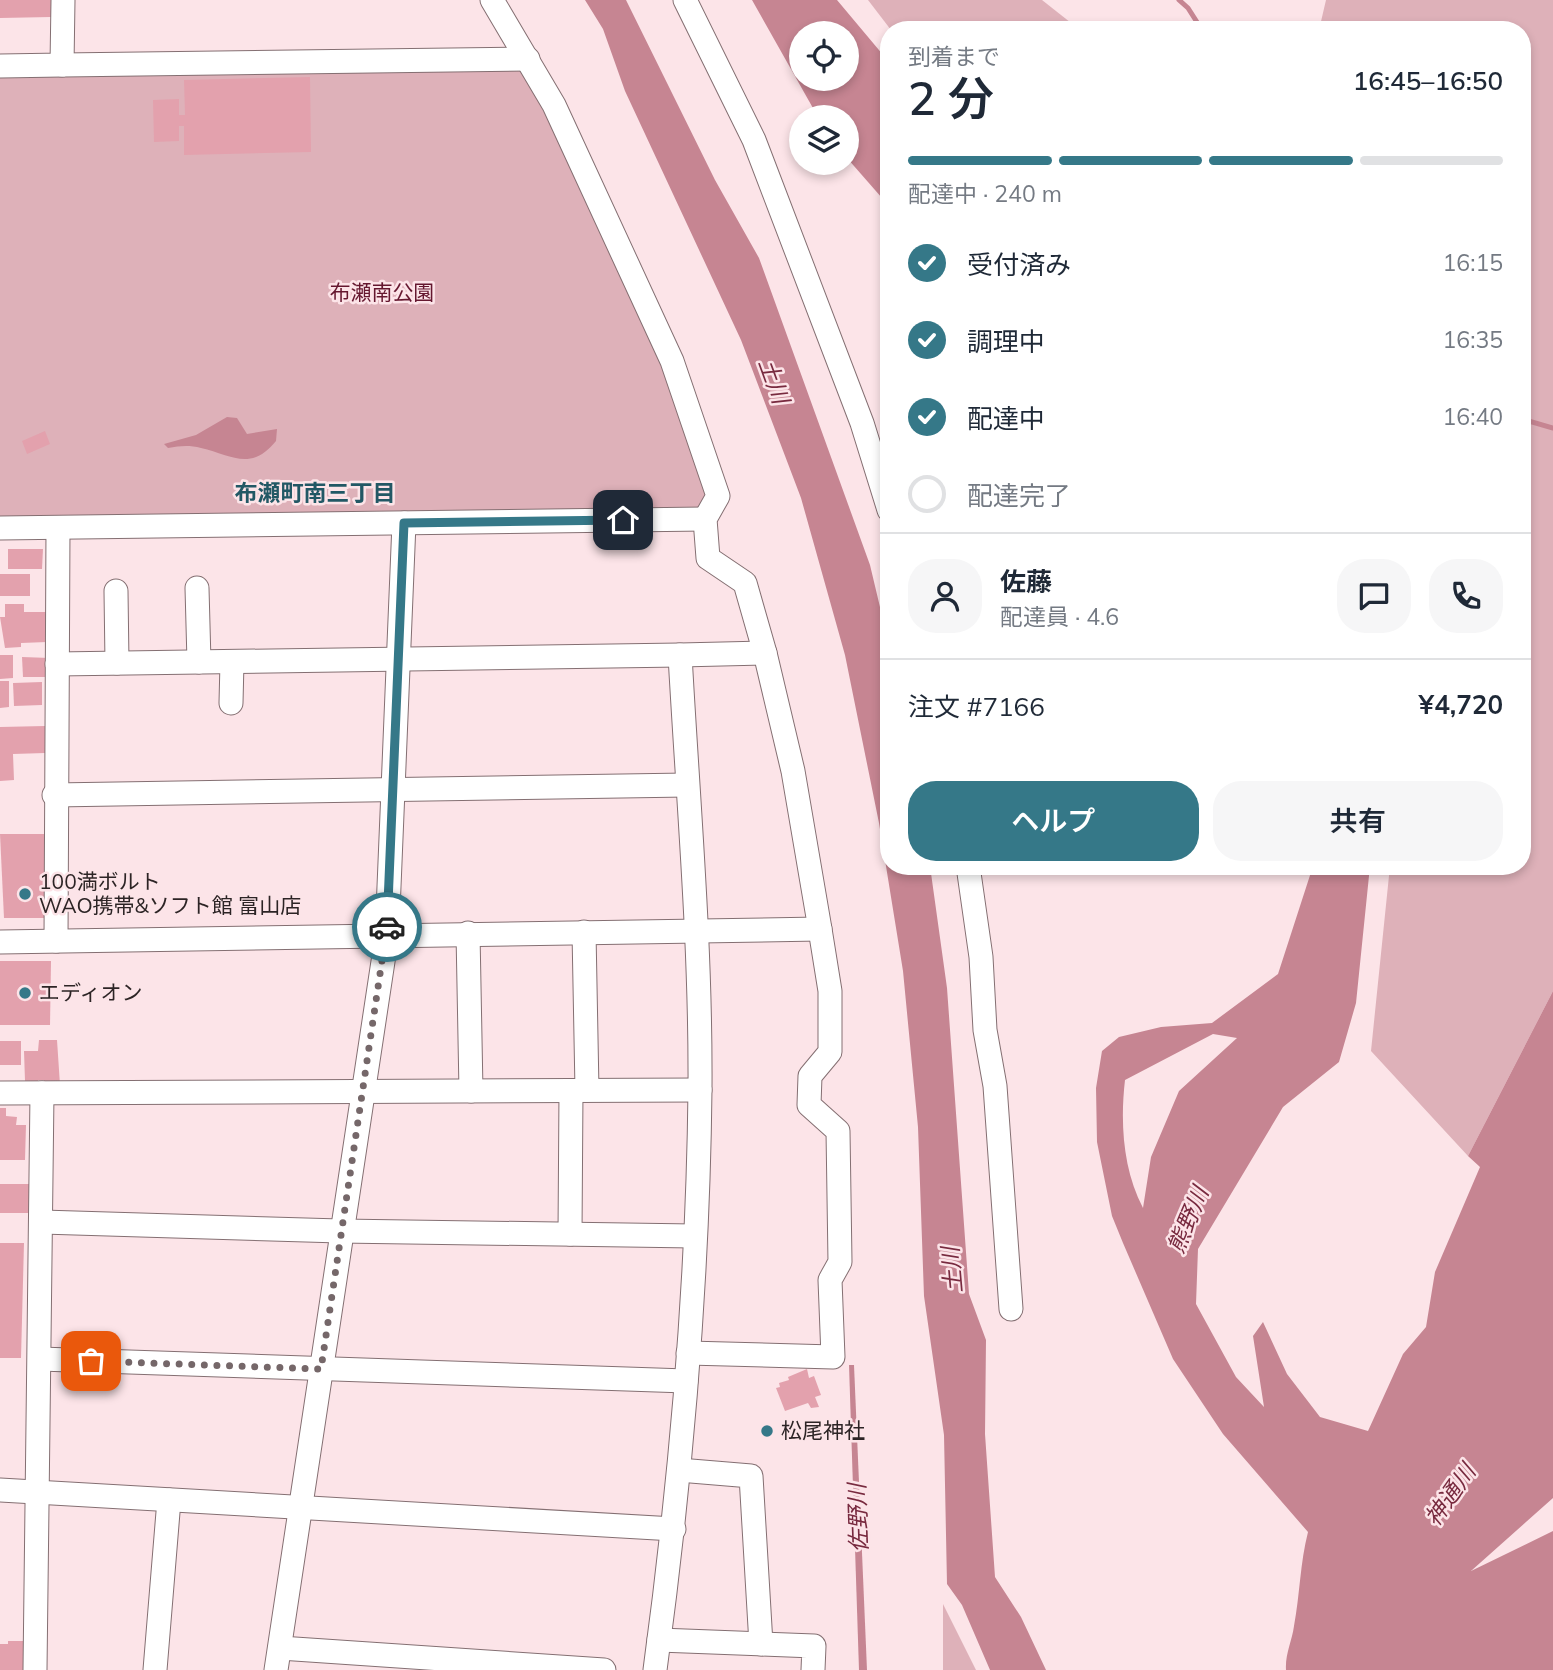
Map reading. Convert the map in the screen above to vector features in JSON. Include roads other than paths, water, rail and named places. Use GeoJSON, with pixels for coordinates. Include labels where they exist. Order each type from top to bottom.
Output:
{"type":"FeatureCollection","features":[{"type":"Feature","properties":{"kind":"street"},"geometry":{"type":"LineString","coordinates":[[62,65],[63,0]]}},
{"type":"Feature","properties":{"kind":"street"},"geometry":{"type":"LineString","coordinates":[[492,0],[554,105],[573,161],[675,385],[718,496],[705,519],[708,558],[745,583],[765,653],[793,771],[830,991],[830,1052],[810,1076],[809,1105],[838,1131],[840,1262],[830,1280],[833,1357],[688,1353]]}},
{"type":"Feature","properties":{"kind":"street"},"geometry":{"type":"LineString","coordinates":[[685,0],[754,140],[862,423],[880,480]]}},
{"type":"Feature","properties":{"kind":"street"},"geometry":{"type":"LineString","coordinates":[[0,66],[62,65],[94,70],[527,59]]}},
{"type":"Feature","properties":{"kind":"street"},"geometry":{"type":"LineString","coordinates":[[0,528],[705,519]]}},
{"type":"Feature","properties":{"kind":"street"},"geometry":{"type":"LineString","coordinates":[[404,523],[387,935],[340,1231],[278,1659],[604,1670]]}},
{"type":"Feature","properties":{"kind":"street"},"geometry":{"type":"LineString","coordinates":[[56,941],[54,795],[58,528]]}},
{"type":"Feature","properties":{"kind":"street"},"geometry":{"type":"LineString","coordinates":[[197,588],[199,662]]}},
{"type":"Feature","properties":{"kind":"street"},"geometry":{"type":"LineString","coordinates":[[116,591],[117,663]]}},
{"type":"Feature","properties":{"kind":"street"},"geometry":{"type":"LineString","coordinates":[[57,664],[765,653]]}},
{"type":"Feature","properties":{"kind":"street"},"geometry":{"type":"LineString","coordinates":[[655,1670],[674,1529],[686,1381],[700,1090],[698,930],[680,655]]}},
{"type":"Feature","properties":{"kind":"street"},"geometry":{"type":"LineString","coordinates":[[231,703],[232,662]]}},
{"type":"Feature","properties":{"kind":"street"},"geometry":{"type":"LineString","coordinates":[[54,795],[687,785]]}},
{"type":"Feature","properties":{"kind":"street"},"geometry":{"type":"LineString","coordinates":[[969,875],[981,957],[985,1030],[995,1086],[1011,1309]]}},
{"type":"Feature","properties":{"kind":"street"},"geometry":{"type":"LineString","coordinates":[[0,942],[820,929]]}},
{"type":"Feature","properties":{"kind":"street"},"geometry":{"type":"LineString","coordinates":[[569,1234],[579,1090],[584,932]]}},
{"type":"Feature","properties":{"kind":"street"},"geometry":{"type":"LineString","coordinates":[[468,933],[471,1091]]}},
{"type":"Feature","properties":{"kind":"street"},"geometry":{"type":"LineString","coordinates":[[0,1093],[700,1090]]}},
{"type":"Feature","properties":{"kind":"street"},"geometry":{"type":"LineString","coordinates":[[36,1670],[42,1093]]}},
{"type":"Feature","properties":{"kind":"street"},"geometry":{"type":"LineString","coordinates":[[42,1222],[340,1231],[694,1236]]}},
{"type":"Feature","properties":{"kind":"street"},"geometry":{"type":"LineString","coordinates":[[40,1360],[686,1381]]}},
{"type":"Feature","properties":{"kind":"street"},"geometry":{"type":"LineString","coordinates":[[679,1470],[751,1476],[761,1644]]}},
{"type":"Feature","properties":{"kind":"street"},"geometry":{"type":"LineString","coordinates":[[0,1490],[674,1529]]}},
{"type":"Feature","properties":{"kind":"street"},"geometry":{"type":"LineString","coordinates":[[155,1670],[169,1500]]}},
{"type":"Feature","properties":{"kind":"street"},"geometry":{"type":"LineString","coordinates":[[659,1640],[814,1646],[813,1670]]}},
{"type":"Feature","properties":{"kind":"water","name":"土川"},"geometry":{"type":"Polygon","coordinates":[[[585,0],[626,0],[715,180],[759,258],[870,565],[880,607],[880,829],[845,655],[801,498],[741,340],[625,91],[603,29],[585,0]]]}},
{"type":"Feature","properties":{"kind":"water"},"geometry":{"type":"Polygon","coordinates":[[[752,0],[837,0],[855,21],[789,21],[789,66],[752,0]]]}},
{"type":"Feature","properties":{"kind":"water"},"geometry":{"type":"Polygon","coordinates":[[[859,26],[880,51],[880,196],[859,172],[859,105],[811,105],[803,91],[859,91],[859,26]]]}},
{"type":"Feature","properties":{"kind":"water"},"geometry":{"type":"Polygon","coordinates":[[[227,417],[237,418],[247,434],[277,429],[276,441],[258,456],[249,459],[192,446],[168,448],[164,444],[196,435],[227,417]]]}},
{"type":"Feature","properties":{"kind":"water","name":"土川"},"geometry":{"type":"Polygon","coordinates":[[[887,875],[931,875],[947,988],[969,1294],[986,1340],[985,1434],[995,1577],[1021,1617],[1046,1670],[990,1670],[962,1605],[947,1584],[944,1435],[924,1296],[918,1127],[903,971],[887,875]]]}},
{"type":"Feature","properties":{"kind":"water"},"geometry":{"type":"Polygon","coordinates":[[[1310,875],[1369,875],[1356,1003],[1339,1062],[1283,1107],[1198,1249],[1196,1304],[1236,1377],[1264,1407],[1253,1336],[1263,1322],[1287,1374],[1320,1417],[1368,1431],[1403,1354],[1426,1327],[1435,1272],[1480,1167],[1468,1156],[1553,991],[1553,1498],[1471,1571],[1553,1531],[1553,1670],[1286,1670],[1308,1532],[1223,1434],[1173,1359],[1112,1216],[1097,1142],[1096,1088],[1102,1051],[1119,1037],[1161,1027],[1212,1023],[1278,974],[1310,875]],[[1213,1034],[1125,1080],[1123,1129],[1127,1162],[1143,1208],[1151,1157],[1179,1091],[1237,1038],[1213,1034]]]}},
{"type":"Feature","properties":{"kind":"water","name":"佐野川"},"geometry":{"type":"Polygon","coordinates":[[[849,1365],[854,1365],[867,1670],[859,1670],[849,1365]]]}},
{"type":"Feature","properties":{"kind":"waterway"},"geometry":{"type":"LineString","coordinates":[[1179,0],[1196,21]]}},
{"type":"Feature","properties":{"kind":"waterway"},"geometry":{"type":"LineString","coordinates":[[1531,422],[1553,428]]}},
{"type":"Feature","properties":{"kind":"place","name":"100満ボルト WAO携帯&ソフト館 富山店"},"geometry":{"type":"Point","coordinates":[25,894]}},
{"type":"Feature","properties":{"kind":"place","name":"エディオン"},"geometry":{"type":"Point","coordinates":[25,993]}},
{"type":"Feature","properties":{"kind":"place","name":"松尾神社"},"geometry":{"type":"Point","coordinates":[767,1431]}},
{"type":"Feature","properties":{"kind":"district","name":"布瀬町南三丁目"},"geometry":{"type":"Point","coordinates":[315,493]}},
{"type":"Feature","properties":{"kind":"park label","name":"布瀬南公園"},"geometry":{"type":"Point","coordinates":[382,293]}},
{"type":"Feature","properties":{"kind":"water label","name":"熊野川"},"geometry":{"type":"Point","coordinates":[1188,1220]}},
{"type":"Feature","properties":{"kind":"water label","name":"神通川"},"geometry":{"type":"Point","coordinates":[1450,1495]}}]}
